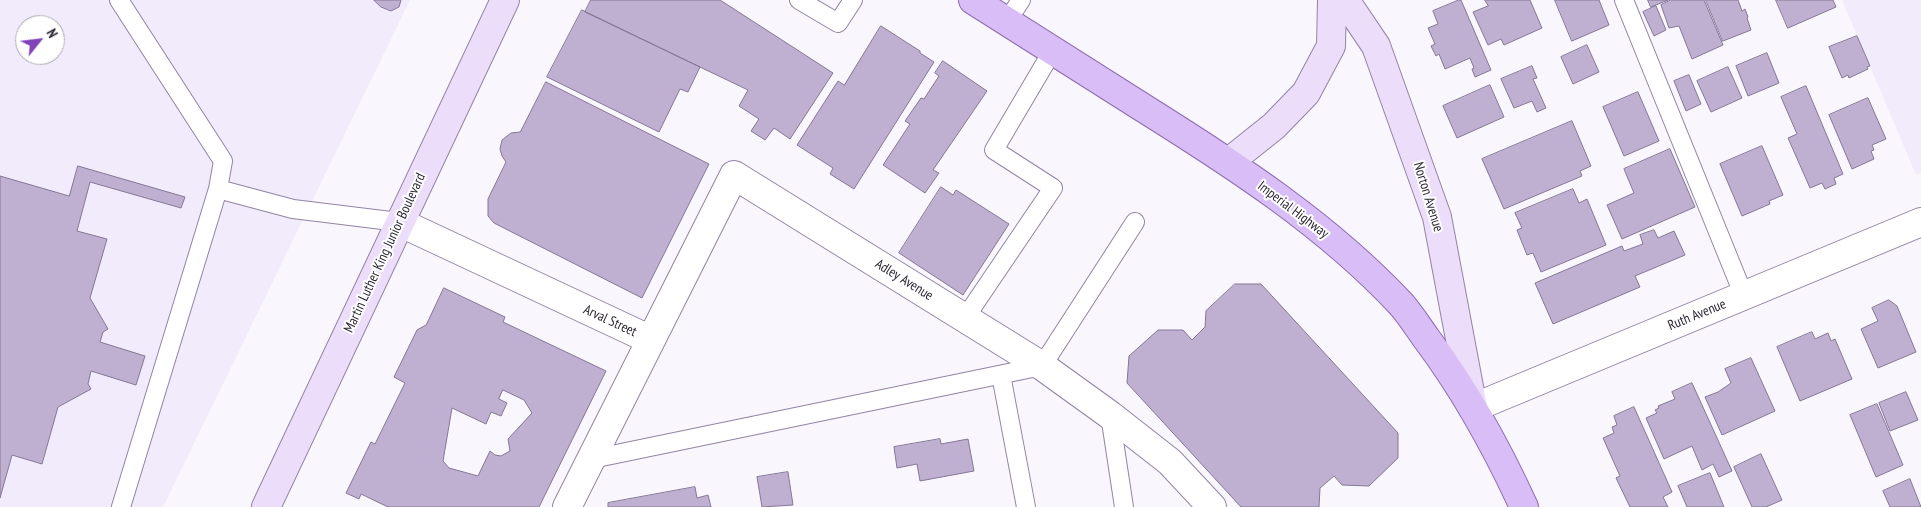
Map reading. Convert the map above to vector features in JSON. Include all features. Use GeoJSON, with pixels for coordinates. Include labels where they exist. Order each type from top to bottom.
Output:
{"type":"FeatureCollection","features":[{"type":"Feature","properties":{"kind":"main road","name":"Imperial Highway"},"geometry":{"type":"LineString","coordinates":[[974,0],[1014,11],[1053,50],[1229,162],[1307,219],[1358,261],[1396,299],[1439,355],[1473,408],[1507,470],[1524,507]]}},
{"type":"Feature","properties":{"kind":"street","name":"Martin Luther King Junior Boulevard"},"geometry":{"type":"LineString","coordinates":[[266,507],[505,0]]}},
{"type":"Feature","properties":{"kind":"street"},"geometry":{"type":"LineString","coordinates":[[1229,162],[1274,126],[1306,93],[1330,46],[1332,0]]}},
{"type":"Feature","properties":{"kind":"street","name":"Norton Avenue"},"geometry":{"type":"LineString","coordinates":[[1345,0],[1376,46],[1437,217],[1473,408]]}},
{"type":"Feature","properties":{"kind":"street","name":"Adley Avenue"},"geometry":{"type":"LineString","coordinates":[[651,340],[734,175],[1042,366],[1170,462],[1212,507]]}},
{"type":"Feature","properties":{"kind":"street","name":"Arval Street"},"geometry":{"type":"LineString","coordinates":[[399,222],[651,340],[567,507]]}},
{"type":"Feature","properties":{"kind":"street","name":"Ruth Avenue"},"geometry":{"type":"LineString","coordinates":[[1473,408],[1921,222]]}},
{"type":"Feature","properties":{"kind":"lane"},"geometry":{"type":"LineString","coordinates":[[119,0],[223,161],[218,189],[121,507]]}},
{"type":"Feature","properties":{"kind":"lane"},"geometry":{"type":"LineString","coordinates":[[799,0],[838,23],[853,0]]}},
{"type":"Feature","properties":{"kind":"lane"},"geometry":{"type":"LineString","coordinates":[[1624,0],[1744,296]]}},
{"type":"Feature","properties":{"kind":"lane"},"geometry":{"type":"LineString","coordinates":[[964,318],[1053,188],[994,150],[1053,50]]}},
{"type":"Feature","properties":{"kind":"lane"},"geometry":{"type":"LineString","coordinates":[[218,189],[293,209],[399,222]]}},
{"type":"Feature","properties":{"kind":"lane"},"geometry":{"type":"LineString","coordinates":[[592,459],[1042,366],[1135,222]]}},
{"type":"Feature","properties":{"kind":"lane"},"geometry":{"type":"LineString","coordinates":[[1001,375],[1026,507]]}},
{"type":"Feature","properties":{"kind":"lane"},"geometry":{"type":"LineString","coordinates":[[1110,416],[1124,507]]}},
{"type":"Feature","properties":{"kind":"shaded area"},"geometry":{"type":"Polygon","coordinates":[[[0,0],[410,0],[163,507],[0,507],[0,0]]]}},
{"type":"Feature","properties":{"kind":"shaded area"},"geometry":{"type":"Polygon","coordinates":[[[1842,0],[1921,0],[1921,173],[1916,175],[1842,0]]]}},
{"type":"Feature","properties":{"kind":"building"},"geometry":{"type":"Polygon","coordinates":[[[374,0],[401,0],[399,7],[391,11],[381,7],[374,0]]]}},
{"type":"Feature","properties":{"kind":"building"},"geometry":{"type":"Polygon","coordinates":[[[591,0],[720,0],[833,73],[790,139],[774,128],[765,140],[751,131],[759,119],[739,106],[748,90],[585,12],[591,0]]]}},
{"type":"Feature","properties":{"kind":"building"},"geometry":{"type":"Polygon","coordinates":[[[1461,0],[1491,70],[1475,77],[1470,58],[1445,69],[1439,54],[1436,56],[1431,46],[1435,44],[1428,28],[1438,24],[1433,11],[1461,0]]]}},
{"type":"Feature","properties":{"kind":"building"},"geometry":{"type":"Polygon","coordinates":[[[1485,0],[1530,0],[1542,28],[1504,45],[1501,39],[1488,45],[1473,12],[1488,6],[1485,0]]]}},
{"type":"Feature","properties":{"kind":"building"},"geometry":{"type":"Polygon","coordinates":[[[1555,0],[1599,0],[1609,25],[1572,41],[1555,0]]]}},
{"type":"Feature","properties":{"kind":"building"},"geometry":{"type":"Polygon","coordinates":[[[1648,0],[1668,0],[1651,7],[1648,0]]]}},
{"type":"Feature","properties":{"kind":"building"},"geometry":{"type":"Polygon","coordinates":[[[1671,0],[1704,0],[1723,45],[1692,59],[1679,26],[1669,28],[1661,5],[1671,0]]]}},
{"type":"Feature","properties":{"kind":"building"},"geometry":{"type":"Polygon","coordinates":[[[1706,0],[1738,0],[1742,11],[1745,9],[1751,30],[1723,41],[1706,0]]]}},
{"type":"Feature","properties":{"kind":"building"},"geometry":{"type":"Polygon","coordinates":[[[1776,0],[1833,0],[1836,7],[1788,28],[1776,0]]]}},
{"type":"Feature","properties":{"kind":"building"},"geometry":{"type":"Polygon","coordinates":[[[1656,6],[1666,30],[1654,36],[1643,12],[1656,6]]]}},
{"type":"Feature","properties":{"kind":"building"},"geometry":{"type":"Polygon","coordinates":[[[582,10],[700,67],[688,92],[680,89],[659,132],[547,77],[582,10]]]}},
{"type":"Feature","properties":{"kind":"building"},"geometry":{"type":"Polygon","coordinates":[[[881,26],[934,62],[854,189],[830,174],[833,168],[797,145],[838,81],[844,85],[881,26]]]}},
{"type":"Feature","properties":{"kind":"building"},"geometry":{"type":"Polygon","coordinates":[[[1857,36],[1870,66],[1867,67],[1868,69],[1849,78],[1848,75],[1842,78],[1829,47],[1857,36]]]}},
{"type":"Feature","properties":{"kind":"building"},"geometry":{"type":"Polygon","coordinates":[[[1587,45],[1599,72],[1573,84],[1561,57],[1587,45]]]}},
{"type":"Feature","properties":{"kind":"building"},"geometry":{"type":"Polygon","coordinates":[[[1767,53],[1779,83],[1748,96],[1736,66],[1767,53]]]}},
{"type":"Feature","properties":{"kind":"building"},"geometry":{"type":"Polygon","coordinates":[[[943,61],[987,91],[933,170],[939,173],[925,193],[883,165],[910,124],[905,121],[921,98],[924,99],[939,76],[935,73],[943,61]]]}},
{"type":"Feature","properties":{"kind":"building"},"geometry":{"type":"Polygon","coordinates":[[[1532,66],[1537,78],[1533,79],[1546,108],[1537,112],[1532,101],[1514,108],[1501,79],[1532,66]]]}},
{"type":"Feature","properties":{"kind":"building"},"geometry":{"type":"Polygon","coordinates":[[[1728,67],[1742,98],[1711,112],[1697,81],[1728,67]]]}},
{"type":"Feature","properties":{"kind":"building"},"geometry":{"type":"Polygon","coordinates":[[[1689,75],[1701,104],[1686,111],[1674,81],[1689,75]]]}},
{"type":"Feature","properties":{"kind":"building"},"geometry":{"type":"Polygon","coordinates":[[[546,82],[709,164],[642,298],[494,223],[488,216],[488,199],[506,162],[500,149],[502,140],[511,133],[520,132],[546,82]]]}},
{"type":"Feature","properties":{"kind":"building"},"geometry":{"type":"Polygon","coordinates":[[[1490,85],[1504,117],[1457,138],[1443,106],[1490,85]]]}},
{"type":"Feature","properties":{"kind":"building"},"geometry":{"type":"Polygon","coordinates":[[[1806,86],[1843,174],[1834,178],[1836,184],[1825,189],[1822,183],[1810,188],[1788,138],[1797,134],[1781,97],[1806,86]]]}},
{"type":"Feature","properties":{"kind":"building"},"geometry":{"type":"Polygon","coordinates":[[[1638,92],[1659,141],[1624,156],[1603,107],[1638,92]]]}},
{"type":"Feature","properties":{"kind":"building"},"geometry":{"type":"Polygon","coordinates":[[[1868,98],[1886,139],[1872,145],[1874,150],[1871,151],[1874,159],[1852,169],[1829,115],[1868,98]]]}},
{"type":"Feature","properties":{"kind":"building"},"geometry":{"type":"Polygon","coordinates":[[[1572,121],[1591,166],[1580,171],[1582,176],[1504,209],[1482,159],[1572,121]]]}},
{"type":"Feature","properties":{"kind":"building"},"geometry":{"type":"Polygon","coordinates":[[[1762,146],[1783,195],[1769,201],[1770,204],[1742,216],[1720,164],[1762,146]]]}},
{"type":"Feature","properties":{"kind":"building"},"geometry":{"type":"Polygon","coordinates":[[[1670,149],[1695,207],[1622,239],[1607,205],[1634,193],[1624,169],[1670,149]]]}},
{"type":"Feature","properties":{"kind":"building"},"geometry":{"type":"Polygon","coordinates":[[[78,166],[185,197],[181,208],[90,182],[77,231],[107,239],[90,298],[108,329],[103,332],[100,342],[145,356],[136,385],[91,371],[88,384],[91,389],[58,407],[42,464],[12,455],[0,498],[0,176],[69,196],[78,166]]]}},
{"type":"Feature","properties":{"kind":"building"},"geometry":{"type":"Polygon","coordinates":[[[941,187],[953,195],[956,190],[1009,224],[963,295],[899,253],[941,187]]]}},
{"type":"Feature","properties":{"kind":"building"},"geometry":{"type":"Polygon","coordinates":[[[1573,189],[1579,203],[1587,199],[1606,245],[1541,272],[1533,253],[1527,255],[1517,230],[1522,228],[1515,213],[1573,189]]]}},
{"type":"Feature","properties":{"kind":"building"},"geometry":{"type":"Polygon","coordinates":[[[1654,230],[1658,238],[1674,231],[1685,255],[1635,276],[1640,287],[1553,324],[1535,283],[1622,246],[1624,251],[1643,244],[1640,235],[1654,230]]]}},
{"type":"Feature","properties":{"kind":"building"},"geometry":{"type":"Polygon","coordinates":[[[1235,284],[1261,284],[1398,433],[1398,458],[1369,486],[1342,485],[1334,476],[1320,488],[1319,507],[1241,507],[1127,383],[1129,356],[1158,330],[1183,330],[1192,340],[1205,327],[1206,311],[1235,284]]]}},
{"type":"Feature","properties":{"kind":"building"},"geometry":{"type":"Polygon","coordinates":[[[444,288],[505,317],[503,322],[606,371],[539,507],[388,507],[361,494],[359,499],[346,493],[371,442],[375,444],[405,383],[394,377],[417,330],[426,325],[444,288]],[[503,390],[499,399],[507,403],[501,416],[491,412],[486,424],[452,408],[443,461],[449,468],[478,476],[490,451],[495,455],[501,456],[510,451],[508,439],[532,413],[524,400],[503,390]]]}},
{"type":"Feature","properties":{"kind":"building"},"geometry":{"type":"Polygon","coordinates":[[[1889,300],[1897,306],[1916,352],[1878,368],[1861,329],[1878,321],[1872,308],[1889,300]]]}},
{"type":"Feature","properties":{"kind":"building"},"geometry":{"type":"Polygon","coordinates":[[[1812,332],[1815,339],[1828,333],[1831,341],[1835,339],[1852,379],[1800,401],[1777,347],[1812,332]]]}},
{"type":"Feature","properties":{"kind":"building"},"geometry":{"type":"Polygon","coordinates":[[[1751,358],[1775,411],[1722,435],[1705,397],[1718,392],[1731,383],[1725,369],[1751,358]]]}},
{"type":"Feature","properties":{"kind":"building"},"geometry":{"type":"Polygon","coordinates":[[[1692,383],[1732,471],[1719,477],[1713,464],[1702,470],[1692,446],[1664,459],[1646,418],[1657,413],[1655,410],[1659,408],[1658,406],[1675,399],[1672,392],[1692,383]]]}},
{"type":"Feature","properties":{"kind":"building"},"geometry":{"type":"Polygon","coordinates":[[[1906,392],[1918,420],[1890,431],[1879,403],[1906,392]]]}},
{"type":"Feature","properties":{"kind":"building"},"geometry":{"type":"Polygon","coordinates":[[[1877,404],[1903,465],[1876,477],[1850,415],[1877,404]]]}},
{"type":"Feature","properties":{"kind":"building"},"geometry":{"type":"Polygon","coordinates":[[[1634,407],[1672,492],[1663,497],[1668,507],[1630,507],[1616,478],[1620,476],[1603,438],[1614,433],[1612,427],[1617,425],[1614,416],[1634,407]]]}},
{"type":"Feature","properties":{"kind":"building"},"geometry":{"type":"Polygon","coordinates":[[[940,439],[941,444],[968,439],[974,471],[920,481],[917,464],[897,468],[894,447],[940,439]]]}},
{"type":"Feature","properties":{"kind":"building"},"geometry":{"type":"Polygon","coordinates":[[[1761,454],[1782,500],[1766,507],[1752,507],[1734,467],[1761,454]]]}},
{"type":"Feature","properties":{"kind":"building"},"geometry":{"type":"Polygon","coordinates":[[[788,472],[793,505],[762,507],[757,477],[788,472]]]}},
{"type":"Feature","properties":{"kind":"building"},"geometry":{"type":"Polygon","coordinates":[[[1710,473],[1724,507],[1687,507],[1678,486],[1710,473]]]}},
{"type":"Feature","properties":{"kind":"building"},"geometry":{"type":"Polygon","coordinates":[[[1910,479],[1921,507],[1890,507],[1883,491],[1910,479]]]}},
{"type":"Feature","properties":{"kind":"building"},"geometry":{"type":"Polygon","coordinates":[[[695,487],[697,498],[708,495],[711,507],[608,507],[608,503],[695,487]]]}}]}
